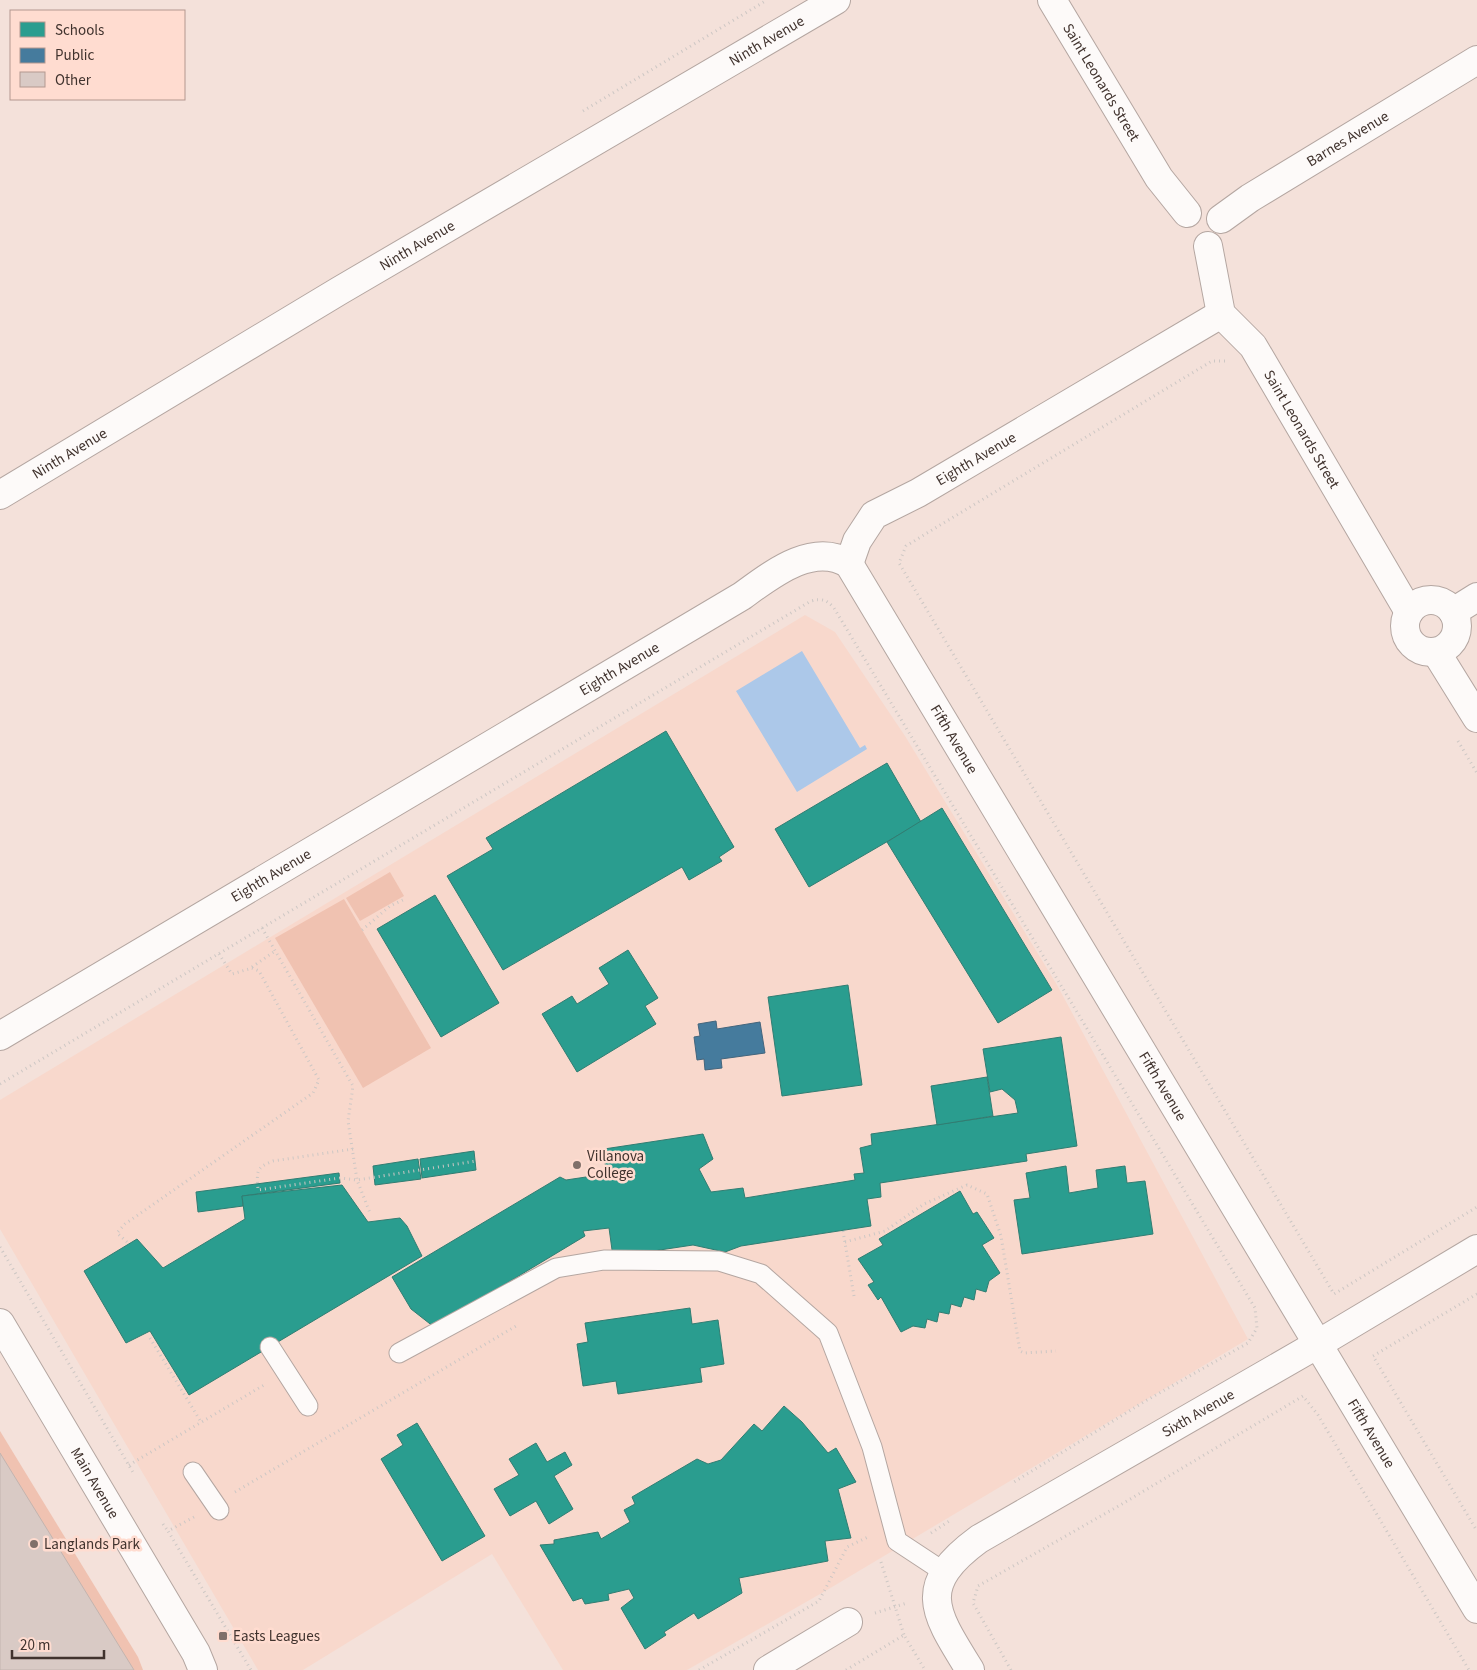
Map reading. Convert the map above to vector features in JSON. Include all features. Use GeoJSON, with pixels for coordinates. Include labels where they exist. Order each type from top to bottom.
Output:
{"type":"FeatureCollection","features":[{"type":"Feature","properties":{"kind":"street","name":"Ninth Avenue"},"geometry":{"type":"LineString","coordinates":[[0,494],[339,291],[836,0]]}},
{"type":"Feature","properties":{"kind":"street","name":"Saint Leonards Street"},"geometry":{"type":"LineString","coordinates":[[1052,0],[1159,178],[1187,213]]}},
{"type":"Feature","properties":{"kind":"street","name":"Barnes Avenue"},"geometry":{"type":"LineString","coordinates":[[1221,219],[1250,198],[1477,60]]}},
{"type":"Feature","properties":{"kind":"street"},"geometry":{"type":"LineString","coordinates":[[1206,206],[1218,213],[1222,226],[1219,238],[1208,246],[1195,245],[1185,237],[1182,224],[1187,213],[1192,209],[1206,206]]}},
{"type":"Feature","properties":{"kind":"street"},"geometry":{"type":"LineString","coordinates":[[1208,246],[1221,314]]}},
{"type":"Feature","properties":{"kind":"street","name":"Saint Leonards Street"},"geometry":{"type":"LineString","coordinates":[[1221,314],[1253,346],[1409,612]]}},
{"type":"Feature","properties":{"kind":"street","name":"Eighth Avenue"},"geometry":{"type":"LineString","coordinates":[[0,1036],[742,596],[784,567],[812,558],[826,556],[840,558],[849,564],[857,540],[874,515],[918,493],[1221,314]]}},
{"type":"Feature","properties":{"kind":"street","name":"Fifth Avenue"},"geometry":{"type":"LineString","coordinates":[[849,564],[1477,1608]]}},
{"type":"Feature","properties":{"kind":"street"},"geometry":{"type":"LineString","coordinates":[[1453,612],[1477,597]]}},
{"type":"Feature","properties":{"kind":"street"},"geometry":{"type":"LineString","coordinates":[[1426,601],[1436,601],[1445,604],[1453,612],[1457,621],[1457,631],[1446,648],[1436,652],[1426,652],[1416,648],[1409,641],[1405,621],[1409,612],[1416,605],[1426,601]]}},
{"type":"Feature","properties":{"kind":"street"},"geometry":{"type":"LineString","coordinates":[[1436,652],[1477,718]]}},
{"type":"Feature","properties":{"kind":"street","name":"Sixth Avenue"},"geometry":{"type":"LineString","coordinates":[[940,1583],[958,1554],[980,1539],[1318,1344],[1477,1249]]}},
{"type":"Feature","properties":{"kind":"street","name":"Main Avenue"},"geometry":{"type":"LineString","coordinates":[[0,1323],[122,1526],[196,1653],[203,1670]]}},
{"type":"Feature","properties":{"kind":"street"},"geometry":{"type":"LineString","coordinates":[[940,1583],[939,1617],[970,1670]]}},
{"type":"Feature","properties":{"kind":"street"},"geometry":{"type":"LineString","coordinates":[[768,1670],[848,1622]]}},
{"type":"Feature","properties":{"kind":"lane"},"geometry":{"type":"LineString","coordinates":[[399,1353],[556,1268],[604,1260],[719,1261],[762,1274],[828,1333],[872,1447],[897,1541],[940,1583]]}},
{"type":"Feature","properties":{"kind":"lane"},"geometry":{"type":"LineString","coordinates":[[270,1346],[308,1406]]}},
{"type":"Feature","properties":{"kind":"lane"},"geometry":{"type":"LineString","coordinates":[[193,1472],[217,1507]]}},
{"type":"Feature","properties":{"kind":"path"},"geometry":{"type":"LineString","coordinates":[[1230,360],[1212,361],[932,530],[906,546],[899,563],[1334,1294],[1477,1207]]}},
{"type":"Feature","properties":{"kind":"path"},"geometry":{"type":"LineString","coordinates":[[0,1084],[811,601],[827,600],[834,608],[1255,1308],[1257,1328],[1248,1343],[1147,1400],[1005,1487]]}},
{"type":"Feature","properties":{"kind":"path"},"geometry":{"type":"LineString","coordinates":[[1396,638],[1406,655]]}},
{"type":"Feature","properties":{"kind":"path"},"geometry":{"type":"LineString","coordinates":[[1456,739],[1477,773]]}},
{"type":"Feature","properties":{"kind":"path"},"geometry":{"type":"LineString","coordinates":[[362,930],[390,906],[405,899]]}},
{"type":"Feature","properties":{"kind":"path"},"geometry":{"type":"LineString","coordinates":[[262,928],[352,1086],[348,1121],[357,1180],[370,1213]]}},
{"type":"Feature","properties":{"kind":"path"},"geometry":{"type":"LineString","coordinates":[[218,954],[232,974],[252,968],[275,951]]}},
{"type":"Feature","properties":{"kind":"path"},"geometry":{"type":"LineString","coordinates":[[127,1242],[117,1233],[125,1224],[313,1093],[318,1086],[318,1080],[314,1072],[259,971],[252,968]]}},
{"type":"Feature","properties":{"kind":"path"},"geometry":{"type":"LineString","coordinates":[[352,1149],[273,1161],[261,1165],[258,1171],[258,1190],[340,1178],[357,1180],[476,1161]]}},
{"type":"Feature","properties":{"kind":"path"},"geometry":{"type":"LineString","coordinates":[[844,1242],[885,1231],[924,1204],[967,1185],[987,1194],[1001,1236],[1020,1351],[1024,1353],[1056,1351]]}},
{"type":"Feature","properties":{"kind":"path"},"geometry":{"type":"LineString","coordinates":[[843,1231],[854,1296]]}},
{"type":"Feature","properties":{"kind":"path"},"geometry":{"type":"LineString","coordinates":[[0,1247],[134,1474]]}},
{"type":"Feature","properties":{"kind":"path"},"geometry":{"type":"LineString","coordinates":[[1477,1294],[1373,1356],[1477,1531]]}},
{"type":"Feature","properties":{"kind":"path"},"geometry":{"type":"LineString","coordinates":[[168,1531],[217,1507],[341,1427],[516,1326]]}},
{"type":"Feature","properties":{"kind":"path"},"geometry":{"type":"LineString","coordinates":[[150,1338],[201,1422]]}},
{"type":"Feature","properties":{"kind":"path"},"geometry":{"type":"LineString","coordinates":[[129,1465],[287,1372]]}},
{"type":"Feature","properties":{"kind":"path"},"geometry":{"type":"LineString","coordinates":[[1011,1670],[973,1603],[978,1586],[1122,1504],[1303,1396],[1318,1415],[1469,1670]]}},
{"type":"Feature","properties":{"kind":"path"},"geometry":{"type":"LineString","coordinates":[[893,1526],[906,1519],[930,1533],[955,1518]]}},
{"type":"Feature","properties":{"kind":"path"},"geometry":{"type":"LineString","coordinates":[[163,1524],[252,1670]]}},
{"type":"Feature","properties":{"kind":"path"},"geometry":{"type":"LineString","coordinates":[[700,1670],[819,1601],[847,1547],[872,1535],[875,1544]]}},
{"type":"Feature","properties":{"kind":"path"},"geometry":{"type":"LineString","coordinates":[[881,1561],[904,1635],[925,1670]]}},
{"type":"Feature","properties":{"kind":"path"},"geometry":{"type":"LineString","coordinates":[[848,1622],[896,1607],[940,1583]]}},
{"type":"Feature","properties":{"kind":"path"},"geometry":{"type":"LineString","coordinates":[[846,1670],[904,1635]]}},
{"type":"Feature","properties":{"kind":"shaded area","name":"Villanova College"},"geometry":{"type":"Polygon","coordinates":[[[805,615],[835,632],[905,736],[1057,985],[1248,1339],[827,1590],[687,1670],[563,1670],[492,1554],[303,1670],[258,1670],[0,1229],[0,1100],[805,615]]]}},
{"type":"Feature","properties":{"kind":"shaded area"},"geometry":{"type":"Polygon","coordinates":[[[390,872],[404,896],[360,921],[346,898],[390,872]]]}},
{"type":"Feature","properties":{"kind":"shaded area"},"geometry":{"type":"Polygon","coordinates":[[[344,899],[431,1048],[363,1088],[275,938],[344,899]]]}},
{"type":"Feature","properties":{"kind":"shaded area","name":"Langlands Park"},"geometry":{"type":"Polygon","coordinates":[[[0,1431],[138,1657],[143,1670],[0,1670],[0,1431]]]}},
{"type":"Feature","properties":{"kind":"water"},"geometry":{"type":"Polygon","coordinates":[[[802,651],[860,748],[865,745],[867,749],[797,792],[736,691],[802,651]]]}},
{"type":"Feature","properties":{"kind":"building: Schools"},"geometry":{"type":"Polygon","coordinates":[[[666,731],[734,847],[719,857],[722,861],[689,880],[682,867],[503,970],[447,876],[493,849],[486,838],[666,731]]]}},
{"type":"Feature","properties":{"kind":"building: Schools"},"geometry":{"type":"Polygon","coordinates":[[[887,763],[921,822],[809,887],[775,829],[887,763]]]}},
{"type":"Feature","properties":{"kind":"building: Schools"},"geometry":{"type":"Polygon","coordinates":[[[942,808],[1052,990],[998,1023],[887,842],[942,808]]]}},
{"type":"Feature","properties":{"kind":"building: Schools"},"geometry":{"type":"Polygon","coordinates":[[[435,895],[499,1003],[441,1037],[377,929],[435,895]]]}},
{"type":"Feature","properties":{"kind":"building: Schools"},"geometry":{"type":"Polygon","coordinates":[[[628,950],[658,998],[645,1006],[656,1024],[577,1072],[542,1014],[572,996],[577,1004],[609,984],[599,968],[628,950]]]}},
{"type":"Feature","properties":{"kind":"building: Schools"},"geometry":{"type":"Polygon","coordinates":[[[848,985],[862,1085],[782,1096],[768,997],[848,985]]]}},
{"type":"Feature","properties":{"kind":"building: Schools"},"geometry":{"type":"Polygon","coordinates":[[[1061,1037],[1077,1146],[1026,1154],[1027,1161],[880,1183],[881,1197],[867,1199],[871,1226],[741,1246],[725,1252],[693,1245],[613,1257],[609,1228],[583,1231],[585,1236],[434,1327],[411,1309],[392,1277],[560,1177],[566,1180],[606,1174],[604,1149],[703,1134],[713,1159],[699,1169],[711,1192],[743,1188],[745,1198],[855,1180],[854,1174],[864,1173],[860,1148],[872,1145],[871,1134],[1018,1113],[1015,1100],[1002,1089],[990,1092],[983,1049],[1061,1037]]]}},
{"type":"Feature","properties":{"kind":"building: Schools"},"geometry":{"type":"Polygon","coordinates":[[[987,1077],[993,1116],[937,1125],[931,1086],[987,1077]]]}},
{"type":"Feature","properties":{"kind":"building: Schools"},"geometry":{"type":"Polygon","coordinates":[[[474,1151],[476,1170],[422,1178],[420,1159],[474,1151]]]}},
{"type":"Feature","properties":{"kind":"building: Schools"},"geometry":{"type":"Polygon","coordinates":[[[418,1159],[421,1179],[375,1185],[373,1166],[418,1159]]]}},
{"type":"Feature","properties":{"kind":"building: Schools"},"geometry":{"type":"Polygon","coordinates":[[[1066,1166],[1069,1193],[1098,1188],[1096,1170],[1125,1166],[1127,1183],[1145,1181],[1153,1234],[1022,1254],[1014,1200],[1030,1198],[1026,1173],[1066,1166]]]}},
{"type":"Feature","properties":{"kind":"building: Schools"},"geometry":{"type":"Polygon","coordinates":[[[339,1173],[340,1183],[242,1196],[243,1206],[198,1212],[196,1192],[339,1173]]]}},
{"type":"Feature","properties":{"kind":"building: Schools"},"geometry":{"type":"Polygon","coordinates":[[[342,1185],[368,1222],[400,1218],[407,1226],[422,1256],[189,1395],[150,1331],[126,1343],[84,1271],[137,1239],[163,1268],[245,1219],[242,1196],[342,1185]]]}},
{"type":"Feature","properties":{"kind":"building: Schools"},"geometry":{"type":"Polygon","coordinates":[[[960,1191],[973,1214],[977,1212],[994,1238],[982,1245],[1000,1273],[989,1281],[986,1292],[976,1289],[974,1300],[964,1297],[961,1307],[951,1304],[949,1314],[939,1312],[937,1322],[927,1319],[925,1328],[913,1326],[901,1332],[881,1297],[878,1300],[868,1285],[874,1282],[858,1259],[883,1245],[879,1239],[960,1191]]]}},
{"type":"Feature","properties":{"kind":"building: Schools"},"geometry":{"type":"Polygon","coordinates":[[[690,1308],[692,1324],[718,1320],[724,1364],[700,1368],[702,1382],[618,1394],[616,1381],[583,1386],[577,1344],[588,1342],[585,1323],[690,1308]]]}},
{"type":"Feature","properties":{"kind":"building: Schools"},"geometry":{"type":"Polygon","coordinates":[[[784,1406],[802,1422],[828,1453],[836,1448],[856,1482],[838,1489],[851,1538],[825,1541],[828,1561],[739,1578],[742,1593],[698,1619],[694,1613],[664,1632],[666,1635],[645,1649],[621,1608],[634,1598],[629,1589],[608,1594],[609,1600],[585,1604],[582,1598],[573,1601],[540,1545],[554,1544],[554,1540],[598,1532],[601,1539],[630,1522],[624,1510],[635,1504],[632,1497],[697,1459],[708,1464],[721,1460],[754,1424],[762,1431],[784,1406]]]}},
{"type":"Feature","properties":{"kind":"building: Schools"},"geometry":{"type":"Polygon","coordinates":[[[417,1423],[485,1536],[442,1561],[381,1459],[403,1445],[397,1435],[417,1423]]]}},
{"type":"Feature","properties":{"kind":"building: Schools"},"geometry":{"type":"Polygon","coordinates":[[[536,1443],[547,1462],[565,1452],[572,1465],[554,1476],[573,1509],[549,1524],[536,1501],[510,1516],[494,1489],[519,1475],[509,1459],[536,1443]]]}},
{"type":"Feature","properties":{"kind":"building: Public"},"geometry":{"type":"Polygon","coordinates":[[[716,1021],[717,1029],[760,1022],[765,1053],[721,1059],[722,1068],[705,1070],[704,1059],[697,1060],[694,1037],[700,1036],[698,1024],[716,1021]]]}},
{"type":"Feature","properties":{"kind":"building: Other","name":"Langlands Park"},"geometry":{"type":"Polygon","coordinates":[[[0,1453],[134,1670],[0,1670],[0,1453]]]}},
{"type":"Feature","properties":{"kind":"place","name":"Villanova College"},"geometry":{"type":"Point","coordinates":[577,1165]}},
{"type":"Feature","properties":{"kind":"place","name":"Langlands Park"},"geometry":{"type":"Point","coordinates":[34,1544]}},
{"type":"Feature","properties":{"kind":"place","name":"Easts Leagues"},"geometry":{"type":"Point","coordinates":[223,1636]}}]}
